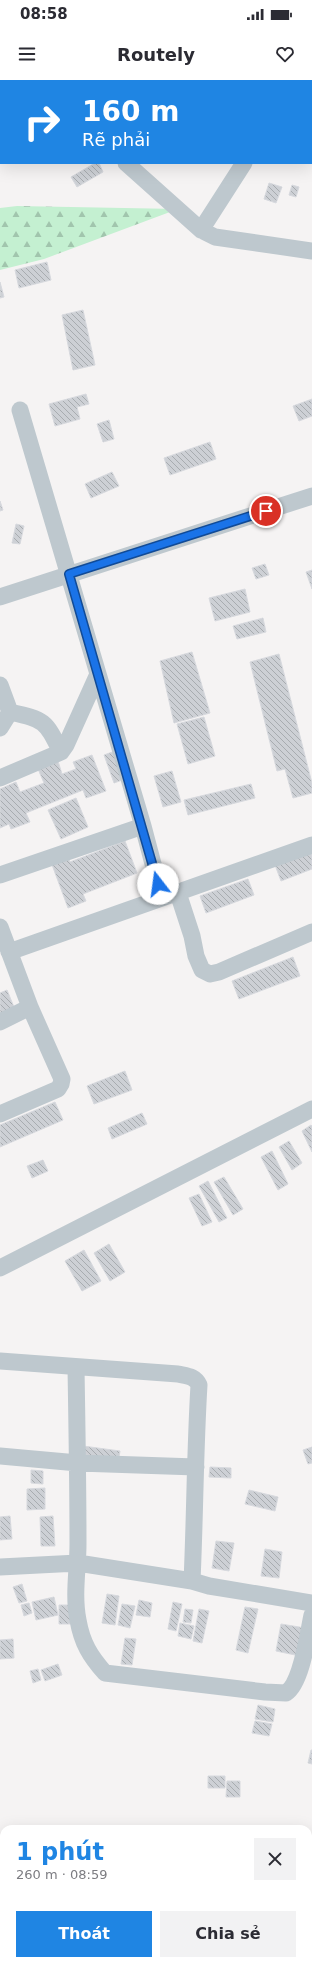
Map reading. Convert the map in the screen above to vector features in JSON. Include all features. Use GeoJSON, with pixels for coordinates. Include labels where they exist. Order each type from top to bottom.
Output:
{"type":"FeatureCollection","features":[{"type":"Feature","properties":{"kind":"street"},"geometry":{"type":"LineString","coordinates":[[127,164],[201,230],[215,236],[312,251]]}},
{"type":"Feature","properties":{"kind":"street"},"geometry":{"type":"LineString","coordinates":[[201,230],[243,164]]}},
{"type":"Feature","properties":{"kind":"street"},"geometry":{"type":"LineString","coordinates":[[20,410],[143,826],[162,898]]}},
{"type":"Feature","properties":{"kind":"street"},"geometry":{"type":"LineString","coordinates":[[0,597],[312,496]]}},
{"type":"Feature","properties":{"kind":"street"},"geometry":{"type":"LineString","coordinates":[[0,778],[61,752],[66,745],[98,674]]}},
{"type":"Feature","properties":{"kind":"street"},"geometry":{"type":"LineString","coordinates":[[0,685],[10,712]]}},
{"type":"Feature","properties":{"kind":"street"},"geometry":{"type":"LineString","coordinates":[[10,712],[35,718],[44,722],[61,752]]}},
{"type":"Feature","properties":{"kind":"street"},"geometry":{"type":"LineString","coordinates":[[0,728],[10,712]]}},
{"type":"Feature","properties":{"kind":"street"},"geometry":{"type":"LineString","coordinates":[[0,875],[143,826]]}},
{"type":"Feature","properties":{"kind":"street"},"geometry":{"type":"LineString","coordinates":[[10,952],[312,845]]}},
{"type":"Feature","properties":{"kind":"street"},"geometry":{"type":"LineString","coordinates":[[178,893],[192,936],[196,956],[202,970],[210,974],[219,972],[312,932]]}},
{"type":"Feature","properties":{"kind":"street"},"geometry":{"type":"LineString","coordinates":[[0,927],[30,1007],[62,1079],[58,1089],[0,1114]]}},
{"type":"Feature","properties":{"kind":"street"},"geometry":{"type":"LineString","coordinates":[[0,1022],[30,1007]]}},
{"type":"Feature","properties":{"kind":"street"},"geometry":{"type":"LineString","coordinates":[[0,1268],[312,1109]]}},
{"type":"Feature","properties":{"kind":"street"},"geometry":{"type":"LineString","coordinates":[[0,1361],[76,1368],[178,1374],[196,1379],[199,1385],[192,1581]]}},
{"type":"Feature","properties":{"kind":"street"},"geometry":{"type":"LineString","coordinates":[[76,1368],[78,1463],[78,1563],[76,1585],[77,1619],[88,1653],[105,1673],[258,1692],[286,1693],[293,1686],[297,1677],[312,1615]]}},
{"type":"Feature","properties":{"kind":"street"},"geometry":{"type":"LineString","coordinates":[[0,1456],[78,1463],[196,1467]]}},
{"type":"Feature","properties":{"kind":"street"},"geometry":{"type":"LineString","coordinates":[[0,1567],[78,1563],[192,1581],[209,1586],[312,1603]]}},
{"type":"Feature","properties":{"kind":"green space"},"geometry":{"type":"Polygon","coordinates":[[[17,206],[178,209],[44,259],[0,270],[0,208],[17,206]]]}},
{"type":"Feature","properties":{"kind":"building"},"geometry":{"type":"Polygon","coordinates":[[[93,164],[99,164],[103,172],[77,187],[71,177],[93,164]]]}},
{"type":"Feature","properties":{"kind":"building"},"geometry":{"type":"Polygon","coordinates":[[[269,183],[282,187],[276,203],[264,199],[269,183]]]}},
{"type":"Feature","properties":{"kind":"building"},"geometry":{"type":"Polygon","coordinates":[[[292,185],[299,187],[296,197],[289,195],[292,185]]]}},
{"type":"Feature","properties":{"kind":"building"},"geometry":{"type":"Polygon","coordinates":[[[47,262],[51,280],[19,288],[15,270],[47,262]]]}},
{"type":"Feature","properties":{"kind":"building"},"geometry":{"type":"Polygon","coordinates":[[[0,282],[4,297],[0,298],[0,282]]]}},
{"type":"Feature","properties":{"kind":"building"},"geometry":{"type":"Polygon","coordinates":[[[83,310],[95,365],[73,370],[62,315],[83,310]]]}},
{"type":"Feature","properties":{"kind":"building"},"geometry":{"type":"Polygon","coordinates":[[[86,394],[89,404],[77,407],[80,419],[55,426],[49,404],[86,394]]]}},
{"type":"Feature","properties":{"kind":"building"},"geometry":{"type":"Polygon","coordinates":[[[312,399],[312,416],[299,421],[293,406],[312,399]]]}},
{"type":"Feature","properties":{"kind":"building"},"geometry":{"type":"Polygon","coordinates":[[[109,420],[114,439],[103,442],[97,424],[109,420]]]}},
{"type":"Feature","properties":{"kind":"building"},"geometry":{"type":"Polygon","coordinates":[[[210,442],[216,459],[170,475],[164,458],[210,442]]]}},
{"type":"Feature","properties":{"kind":"building"},"geometry":{"type":"Polygon","coordinates":[[[112,472],[119,486],[91,498],[85,484],[112,472]]]}},
{"type":"Feature","properties":{"kind":"building"},"geometry":{"type":"Polygon","coordinates":[[[0,501],[3,510],[0,511],[0,501]]]}},
{"type":"Feature","properties":{"kind":"building"},"geometry":{"type":"Polygon","coordinates":[[[16,524],[24,526],[20,544],[12,543],[16,524]]]}},
{"type":"Feature","properties":{"kind":"building"},"geometry":{"type":"Polygon","coordinates":[[[265,564],[269,575],[256,579],[252,568],[265,564]]]}},
{"type":"Feature","properties":{"kind":"building"},"geometry":{"type":"Polygon","coordinates":[[[312,570],[312,589],[306,572],[312,570]]]}},
{"type":"Feature","properties":{"kind":"building"},"geometry":{"type":"Polygon","coordinates":[[[245,589],[250,612],[215,621],[209,598],[245,589]]]}},
{"type":"Feature","properties":{"kind":"building"},"geometry":{"type":"Polygon","coordinates":[[[263,618],[266,632],[237,639],[233,626],[263,618]]]}},
{"type":"Feature","properties":{"kind":"building"},"geometry":{"type":"Polygon","coordinates":[[[192,652],[210,713],[174,723],[160,661],[192,652]]]}},
{"type":"Feature","properties":{"kind":"building"},"geometry":{"type":"Polygon","coordinates":[[[279,654],[312,783],[312,793],[293,798],[285,769],[277,771],[250,662],[279,654]]]}},
{"type":"Feature","properties":{"kind":"building"},"geometry":{"type":"Polygon","coordinates":[[[204,717],[215,756],[188,764],[177,724],[204,717]]]}},
{"type":"Feature","properties":{"kind":"building"},"geometry":{"type":"Polygon","coordinates":[[[115,751],[125,779],[114,783],[104,755],[115,751]]]}},
{"type":"Feature","properties":{"kind":"building"},"geometry":{"type":"Polygon","coordinates":[[[92,755],[106,791],[86,798],[83,790],[26,813],[30,822],[11,829],[9,824],[0,828],[0,789],[16,782],[20,792],[44,783],[38,769],[58,761],[62,774],[76,769],[73,762],[92,755]]]}},
{"type":"Feature","properties":{"kind":"building"},"geometry":{"type":"Polygon","coordinates":[[[172,771],[181,802],[163,807],[154,776],[172,771]]]}},
{"type":"Feature","properties":{"kind":"building"},"geometry":{"type":"Polygon","coordinates":[[[251,784],[255,798],[188,815],[184,800],[251,784]]]}},
{"type":"Feature","properties":{"kind":"building"},"geometry":{"type":"Polygon","coordinates":[[[76,798],[88,827],[61,839],[48,810],[76,798]]]}},
{"type":"Feature","properties":{"kind":"building"},"geometry":{"type":"Polygon","coordinates":[[[125,841],[137,873],[83,894],[86,901],[68,908],[51,862],[67,855],[70,862],[125,841]]]}},
{"type":"Feature","properties":{"kind":"building"},"geometry":{"type":"Polygon","coordinates":[[[312,851],[312,869],[281,881],[275,865],[312,851]]]}},
{"type":"Feature","properties":{"kind":"building"},"geometry":{"type":"Polygon","coordinates":[[[248,879],[254,895],[206,913],[200,896],[248,879]]]}},
{"type":"Feature","properties":{"kind":"building"},"geometry":{"type":"Polygon","coordinates":[[[293,957],[300,976],[239,999],[232,981],[293,957]]]}},
{"type":"Feature","properties":{"kind":"building"},"geometry":{"type":"Polygon","coordinates":[[[7,990],[16,1012],[0,1019],[0,993],[7,990]]]}},
{"type":"Feature","properties":{"kind":"building"},"geometry":{"type":"Polygon","coordinates":[[[125,1071],[132,1090],[94,1104],[87,1086],[125,1071]]]}},
{"type":"Feature","properties":{"kind":"building"},"geometry":{"type":"Polygon","coordinates":[[[55,1102],[63,1120],[0,1147],[0,1125],[55,1102]]]}},
{"type":"Feature","properties":{"kind":"building"},"geometry":{"type":"Polygon","coordinates":[[[142,1113],[147,1124],[112,1139],[108,1128],[142,1113]]]}},
{"type":"Feature","properties":{"kind":"building"},"geometry":{"type":"Polygon","coordinates":[[[311,1125],[312,1126],[312,1152],[302,1131],[311,1125]]]}},
{"type":"Feature","properties":{"kind":"building"},"geometry":{"type":"Polygon","coordinates":[[[289,1141],[302,1163],[292,1170],[279,1147],[289,1141]]]}},
{"type":"Feature","properties":{"kind":"building"},"geometry":{"type":"Polygon","coordinates":[[[272,1151],[288,1184],[278,1190],[261,1157],[272,1151]]]}},
{"type":"Feature","properties":{"kind":"building"},"geometry":{"type":"Polygon","coordinates":[[[43,1160],[48,1171],[32,1178],[27,1166],[43,1160]]]}},
{"type":"Feature","properties":{"kind":"building"},"geometry":{"type":"Polygon","coordinates":[[[224,1177],[243,1209],[233,1215],[214,1182],[224,1177]]]}},
{"type":"Feature","properties":{"kind":"building"},"geometry":{"type":"Polygon","coordinates":[[[208,1181],[227,1218],[219,1222],[199,1186],[208,1181]]]}},
{"type":"Feature","properties":{"kind":"building"},"geometry":{"type":"Polygon","coordinates":[[[199,1194],[212,1222],[202,1226],[189,1198],[199,1194]]]}},
{"type":"Feature","properties":{"kind":"building"},"geometry":{"type":"Polygon","coordinates":[[[109,1244],[125,1272],[110,1281],[94,1253],[109,1244]]]}},
{"type":"Feature","properties":{"kind":"building"},"geometry":{"type":"Polygon","coordinates":[[[84,1250],[101,1281],[82,1291],[65,1261],[84,1250]]]}},
{"type":"Feature","properties":{"kind":"building"},"geometry":{"type":"Polygon","coordinates":[[[83,1446],[120,1451],[118,1463],[81,1459],[83,1446]]]}},
{"type":"Feature","properties":{"kind":"building"},"geometry":{"type":"Polygon","coordinates":[[[312,1447],[312,1463],[308,1464],[303,1450],[312,1447]]]}},
{"type":"Feature","properties":{"kind":"building"},"geometry":{"type":"Polygon","coordinates":[[[210,1467],[231,1468],[231,1478],[209,1477],[210,1467]]]}},
{"type":"Feature","properties":{"kind":"building"},"geometry":{"type":"Polygon","coordinates":[[[31,1470],[43,1471],[43,1484],[31,1483],[31,1470]]]}},
{"type":"Feature","properties":{"kind":"building"},"geometry":{"type":"Polygon","coordinates":[[[45,1488],[45,1509],[27,1510],[27,1489],[45,1488]]]}},
{"type":"Feature","properties":{"kind":"building"},"geometry":{"type":"Polygon","coordinates":[[[249,1490],[278,1497],[275,1511],[245,1504],[249,1490]]]}},
{"type":"Feature","properties":{"kind":"building"},"geometry":{"type":"Polygon","coordinates":[[[10,1516],[12,1539],[0,1540],[0,1517],[10,1516]]]}},
{"type":"Feature","properties":{"kind":"building"},"geometry":{"type":"Polygon","coordinates":[[[53,1516],[55,1546],[41,1546],[40,1517],[53,1516]]]}},
{"type":"Feature","properties":{"kind":"building"},"geometry":{"type":"Polygon","coordinates":[[[216,1541],[234,1543],[229,1571],[212,1568],[216,1541]]]}},
{"type":"Feature","properties":{"kind":"building"},"geometry":{"type":"Polygon","coordinates":[[[265,1549],[282,1552],[279,1578],[261,1576],[265,1549]]]}},
{"type":"Feature","properties":{"kind":"building"},"geometry":{"type":"Polygon","coordinates":[[[22,1584],[27,1601],[19,1603],[13,1587],[22,1584]]]}},
{"type":"Feature","properties":{"kind":"building"},"geometry":{"type":"Polygon","coordinates":[[[107,1594],[119,1596],[115,1625],[102,1623],[107,1594]]]}},
{"type":"Feature","properties":{"kind":"building"},"geometry":{"type":"Polygon","coordinates":[[[54,1597],[58,1615],[36,1620],[32,1602],[54,1597]]]}},
{"type":"Feature","properties":{"kind":"building"},"geometry":{"type":"Polygon","coordinates":[[[139,1600],[152,1603],[150,1617],[136,1615],[139,1600]]]}},
{"type":"Feature","properties":{"kind":"building"},"geometry":{"type":"Polygon","coordinates":[[[173,1602],[182,1604],[176,1631],[168,1629],[173,1602]]]}},
{"type":"Feature","properties":{"kind":"building"},"geometry":{"type":"Polygon","coordinates":[[[29,1603],[32,1613],[24,1616],[21,1605],[29,1603]]]}},
{"type":"Feature","properties":{"kind":"building"},"geometry":{"type":"Polygon","coordinates":[[[122,1604],[135,1606],[130,1628],[118,1625],[122,1604]]]}},
{"type":"Feature","properties":{"kind":"building"},"geometry":{"type":"Polygon","coordinates":[[[59,1605],[72,1605],[72,1624],[59,1624],[59,1605]]]}},
{"type":"Feature","properties":{"kind":"building"},"geometry":{"type":"Polygon","coordinates":[[[245,1607],[258,1609],[248,1653],[236,1650],[245,1607]]]}},
{"type":"Feature","properties":{"kind":"building"},"geometry":{"type":"Polygon","coordinates":[[[185,1609],[193,1610],[191,1623],[183,1622],[185,1609]]]}},
{"type":"Feature","properties":{"kind":"building"},"geometry":{"type":"Polygon","coordinates":[[[199,1609],[209,1611],[202,1643],[193,1641],[199,1609]]]}},
{"type":"Feature","properties":{"kind":"building"},"geometry":{"type":"Polygon","coordinates":[[[180,1623],[194,1626],[191,1639],[178,1636],[180,1623]]]}},
{"type":"Feature","properties":{"kind":"building"},"geometry":{"type":"Polygon","coordinates":[[[281,1624],[305,1628],[300,1656],[276,1651],[281,1624]]]}},
{"type":"Feature","properties":{"kind":"building"},"geometry":{"type":"Polygon","coordinates":[[[125,1638],[136,1639],[132,1665],[121,1664],[125,1638]]]}},
{"type":"Feature","properties":{"kind":"building"},"geometry":{"type":"Polygon","coordinates":[[[13,1639],[14,1658],[0,1659],[0,1640],[13,1639]]]}},
{"type":"Feature","properties":{"kind":"building"},"geometry":{"type":"Polygon","coordinates":[[[58,1664],[62,1675],[45,1681],[41,1670],[58,1664]]]}},
{"type":"Feature","properties":{"kind":"building"},"geometry":{"type":"Polygon","coordinates":[[[38,1669],[41,1680],[33,1683],[30,1671],[38,1669]]]}},
{"type":"Feature","properties":{"kind":"building"},"geometry":{"type":"Polygon","coordinates":[[[258,1705],[275,1709],[273,1722],[255,1719],[258,1705]]]}},
{"type":"Feature","properties":{"kind":"building"},"geometry":{"type":"Polygon","coordinates":[[[255,1721],[272,1724],[269,1736],[252,1733],[255,1721]]]}},
{"type":"Feature","properties":{"kind":"building"},"geometry":{"type":"Polygon","coordinates":[[[312,1750],[312,1764],[308,1763],[312,1750]]]}},
{"type":"Feature","properties":{"kind":"building"},"geometry":{"type":"Polygon","coordinates":[[[208,1776],[225,1776],[225,1788],[208,1788],[208,1776]]]}},
{"type":"Feature","properties":{"kind":"building"},"geometry":{"type":"Polygon","coordinates":[[[227,1781],[240,1781],[240,1797],[226,1797],[227,1781]]]}},
{"type":"Feature","properties":{"kind":"route"},"geometry":{"type":"LineString","coordinates":[[158,884],[143,826],[114,732],[69,574],[266,511]]}}]}
